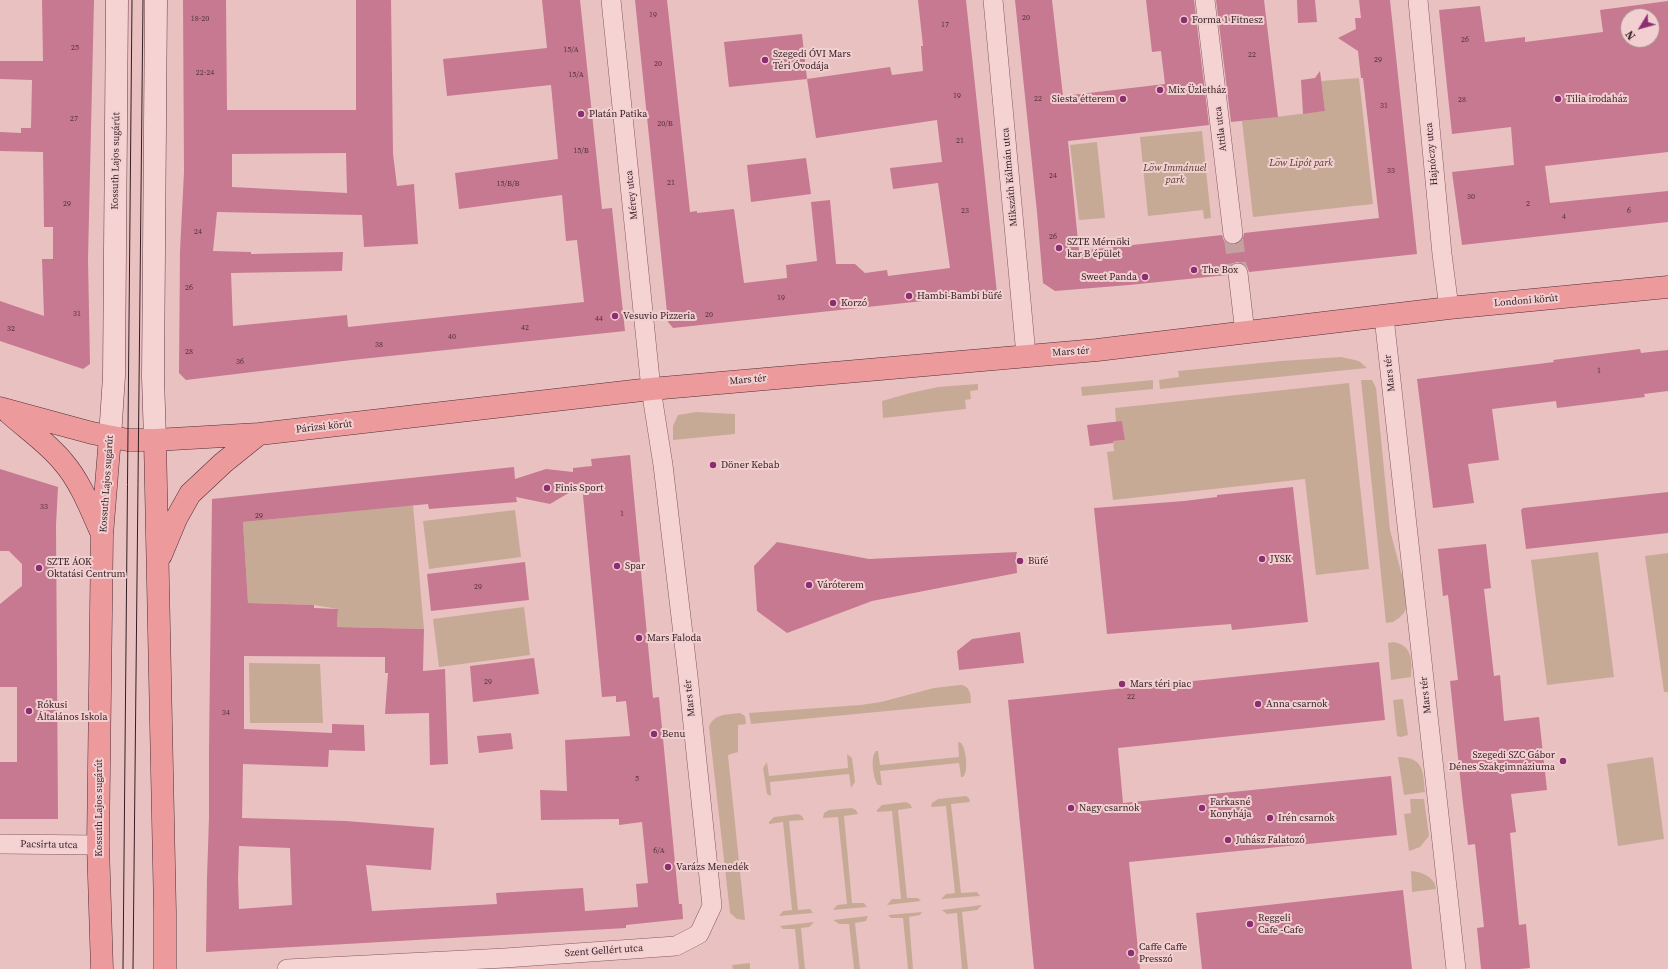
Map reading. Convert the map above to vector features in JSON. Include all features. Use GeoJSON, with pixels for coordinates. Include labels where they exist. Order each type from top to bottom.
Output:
{"type":"FeatureCollection","features":[{"type":"Feature","properties":{"kind":"main road","name":"Londoni körút"},"geometry":{"type":"LineString","coordinates":[[1384,317],[1449,308],[1668,287]]}},
{"type":"Feature","properties":{"kind":"main road","name":"Mars tér"},"geometry":{"type":"LineString","coordinates":[[651,389],[1026,355],[1098,350],[1384,317]]}},
{"type":"Feature","properties":{"kind":"main road","name":"Párizsi körút"},"geometry":{"type":"LineString","coordinates":[[2,408],[110,437],[128,440],[155,440],[259,434],[651,389]]}},
{"type":"Feature","properties":{"kind":"main road"},"geometry":{"type":"LineString","coordinates":[[2,408],[64,462],[78,481],[102,535]]}},
{"type":"Feature","properties":{"kind":"main road"},"geometry":{"type":"LineString","coordinates":[[158,563],[176,519],[190,494],[223,463],[259,434]]}},
{"type":"Feature","properties":{"kind":"main road","name":"Kossuth Lajos sugárút"},"geometry":{"type":"LineString","coordinates":[[102,969],[98,845],[102,535],[110,437]]}},
{"type":"Feature","properties":{"kind":"main road"},"geometry":{"type":"LineString","coordinates":[[155,440],[165,912],[164,969]]}},
{"type":"Feature","properties":{"kind":"street","name":"Kossuth Lajos sugárút"},"geometry":{"type":"LineString","coordinates":[[110,437],[114,376],[117,0]]}},
{"type":"Feature","properties":{"kind":"street"},"geometry":{"type":"LineString","coordinates":[[155,440],[153,372],[156,0]]}},
{"type":"Feature","properties":{"kind":"street","name":"Mérey utca"},"geometry":{"type":"LineString","coordinates":[[611,0],[651,389]]}},
{"type":"Feature","properties":{"kind":"street","name":"Mikszáth Kálmán utca"},"geometry":{"type":"LineString","coordinates":[[993,0],[1026,355]]}},
{"type":"Feature","properties":{"kind":"street","name":"Attila utca"},"geometry":{"type":"LineString","coordinates":[[1205,0],[1234,234]]}},
{"type":"Feature","properties":{"kind":"street","name":"Hajnóczy utca"},"geometry":{"type":"LineString","coordinates":[[1418,0],[1442,254],[1449,308]]}},
{"type":"Feature","properties":{"kind":"street"},"geometry":{"type":"LineString","coordinates":[[1238,274],[1245,333]]}},
{"type":"Feature","properties":{"kind":"street","name":"Mars tér"},"geometry":{"type":"LineString","coordinates":[[1384,317],[1456,969]]}},
{"type":"Feature","properties":{"kind":"street","name":"Mars tér"},"geometry":{"type":"LineString","coordinates":[[651,389],[663,465],[686,660],[712,906],[700,934]]}},
{"type":"Feature","properties":{"kind":"street","name":"Pacsirta utca"},"geometry":{"type":"LineString","coordinates":[[0,844],[98,845]]}},
{"type":"Feature","properties":{"kind":"street","name":"Szent Gellért utca"},"geometry":{"type":"LineString","coordinates":[[287,969],[505,958],[676,946],[700,934]]}},
{"type":"Feature","properties":{"kind":"green space","name":"Löw Lipót park"},"geometry":{"type":"Polygon","coordinates":[[[1359,78],[1373,204],[1253,217],[1242,121],[1325,111],[1321,81],[1359,78]]]}},
{"type":"Feature","properties":{"kind":"green space","name":"Löw Immánuel park"},"geometry":{"type":"Polygon","coordinates":[[[1202,131],[1211,218],[1204,219],[1203,210],[1148,216],[1140,137],[1202,131]]]}},
{"type":"Feature","properties":{"kind":"green space"},"geometry":{"type":"Polygon","coordinates":[[[1097,142],[1105,218],[1079,220],[1070,145],[1097,142]]]}},
{"type":"Feature","properties":{"kind":"green space"},"geometry":{"type":"Polygon","coordinates":[[[1341,357],[1359,361],[1367,368],[1160,389],[1159,380],[1179,377],[1178,371],[1341,357]]]}},
{"type":"Feature","properties":{"kind":"green space"},"geometry":{"type":"Polygon","coordinates":[[[1153,380],[1153,389],[1082,396],[1081,387],[1153,380]]]}},
{"type":"Feature","properties":{"kind":"green space"},"geometry":{"type":"Polygon","coordinates":[[[1361,380],[1372,380],[1376,388],[1390,530],[1404,583],[1407,606],[1404,613],[1399,618],[1393,622],[1386,623],[1361,380]]]}},
{"type":"Feature","properties":{"kind":"green space"},"geometry":{"type":"Polygon","coordinates":[[[1349,383],[1369,569],[1316,575],[1305,479],[1113,500],[1107,452],[1114,451],[1113,441],[1125,440],[1122,421],[1116,422],[1115,408],[1349,383]]]}},
{"type":"Feature","properties":{"kind":"green space"},"geometry":{"type":"Polygon","coordinates":[[[978,384],[978,390],[970,391],[971,399],[965,400],[966,409],[883,418],[882,401],[938,387],[978,384]]]}},
{"type":"Feature","properties":{"kind":"green space"},"geometry":{"type":"Polygon","coordinates":[[[696,412],[735,414],[735,434],[673,440],[673,426],[678,415],[696,412]]]}},
{"type":"Feature","properties":{"kind":"green space"},"geometry":{"type":"Polygon","coordinates":[[[413,505],[424,629],[337,627],[338,609],[314,605],[248,603],[243,522],[413,505]]]}},
{"type":"Feature","properties":{"kind":"green space"},"geometry":{"type":"Polygon","coordinates":[[[515,510],[521,557],[429,569],[423,521],[515,510]]]}},
{"type":"Feature","properties":{"kind":"green space"},"geometry":{"type":"Polygon","coordinates":[[[1598,552],[1614,677],[1547,685],[1531,560],[1598,552]]]}},
{"type":"Feature","properties":{"kind":"green space"},"geometry":{"type":"Polygon","coordinates":[[[1668,553],[1668,692],[1664,692],[1645,556],[1668,553]]]}},
{"type":"Feature","properties":{"kind":"green space"},"geometry":{"type":"Polygon","coordinates":[[[524,607],[530,655],[439,667],[433,619],[524,607]]]}},
{"type":"Feature","properties":{"kind":"green space"},"geometry":{"type":"Polygon","coordinates":[[[1393,642],[1404,646],[1408,650],[1411,660],[1411,677],[1391,680],[1388,643],[1393,642]]]}},
{"type":"Feature","properties":{"kind":"green space"},"geometry":{"type":"Polygon","coordinates":[[[249,663],[320,664],[323,723],[250,723],[249,663]]]}},
{"type":"Feature","properties":{"kind":"green space"},"geometry":{"type":"Polygon","coordinates":[[[963,685],[968,689],[971,703],[751,724],[749,713],[860,705],[881,702],[934,688],[963,685]]]}},
{"type":"Feature","properties":{"kind":"green space"},"geometry":{"type":"Polygon","coordinates":[[[1403,699],[1408,735],[1401,737],[1397,736],[1393,700],[1403,699]]]}},
{"type":"Feature","properties":{"kind":"green space"},"geometry":{"type":"Polygon","coordinates":[[[740,713],[745,716],[746,724],[738,725],[738,752],[728,755],[745,920],[737,919],[730,913],[709,727],[711,722],[718,717],[740,713]]]}},
{"type":"Feature","properties":{"kind":"green space"},"geometry":{"type":"Polygon","coordinates":[[[958,742],[963,746],[965,755],[966,770],[963,777],[961,777],[959,763],[880,771],[882,785],[878,785],[876,782],[873,758],[876,751],[878,751],[880,765],[959,757],[958,742]]]}},
{"type":"Feature","properties":{"kind":"green space"},"geometry":{"type":"Polygon","coordinates":[[[847,754],[852,758],[855,782],[851,788],[849,774],[770,782],[771,796],[767,794],[763,768],[767,762],[769,776],[848,768],[847,754]]]}},
{"type":"Feature","properties":{"kind":"green space"},"geometry":{"type":"Polygon","coordinates":[[[1398,757],[1407,758],[1417,763],[1424,778],[1425,792],[1404,795],[1398,757]]]}},
{"type":"Feature","properties":{"kind":"green space"},"geometry":{"type":"Polygon","coordinates":[[[1653,757],[1664,839],[1618,846],[1607,764],[1653,757]]]}},
{"type":"Feature","properties":{"kind":"green space"},"geometry":{"type":"Polygon","coordinates":[[[966,796],[969,798],[970,802],[951,804],[961,893],[977,892],[980,896],[941,899],[946,894],[955,893],[946,806],[931,807],[932,803],[938,799],[966,796]]]}},
{"type":"Feature","properties":{"kind":"green space"},"geometry":{"type":"Polygon","coordinates":[[[1410,799],[1424,799],[1429,836],[1420,847],[1409,851],[1404,814],[1411,813],[1410,799]]]}},
{"type":"Feature","properties":{"kind":"green space"},"geometry":{"type":"Polygon","coordinates":[[[906,802],[910,804],[912,808],[898,810],[907,898],[918,898],[921,901],[887,905],[892,899],[901,899],[892,811],[877,812],[877,810],[882,805],[906,802]]]}},
{"type":"Feature","properties":{"kind":"green space"},"geometry":{"type":"Polygon","coordinates":[[[852,808],[856,810],[858,814],[844,816],[852,903],[864,903],[867,907],[833,910],[837,905],[847,904],[838,817],[823,818],[824,813],[829,810],[852,808]]]}},
{"type":"Feature","properties":{"kind":"green space"},"geometry":{"type":"Polygon","coordinates":[[[798,814],[802,816],[804,820],[789,821],[798,910],[810,909],[813,913],[779,916],[783,911],[792,910],[783,822],[769,824],[769,822],[774,817],[798,814]]]}},
{"type":"Feature","properties":{"kind":"green space"},"geometry":{"type":"Polygon","coordinates":[[[1411,871],[1431,878],[1436,889],[1412,892],[1411,871]]]}},
{"type":"Feature","properties":{"kind":"green space"},"geometry":{"type":"Polygon","coordinates":[[[982,905],[977,910],[962,912],[968,969],[962,969],[957,913],[947,914],[942,910],[982,905]]]}},
{"type":"Feature","properties":{"kind":"green space"},"geometry":{"type":"Polygon","coordinates":[[[922,912],[920,915],[909,917],[913,969],[908,969],[903,918],[891,918],[888,915],[922,912]]]}},
{"type":"Feature","properties":{"kind":"green space"},"geometry":{"type":"Polygon","coordinates":[[[868,916],[866,921],[855,923],[860,969],[854,969],[849,924],[839,924],[833,920],[868,916]]]}},
{"type":"Feature","properties":{"kind":"green space"},"geometry":{"type":"Polygon","coordinates":[[[814,922],[809,927],[801,928],[805,969],[799,969],[795,929],[783,929],[780,926],[814,922]]]}},
{"type":"Feature","properties":{"kind":"green space"},"geometry":{"type":"Polygon","coordinates":[[[750,963],[750,969],[733,969],[732,965],[750,963]]]}},
{"type":"Feature","properties":{"kind":"building"},"geometry":{"type":"Polygon","coordinates":[[[42,0],[94,0],[88,259],[90,364],[83,369],[0,341],[0,301],[44,316],[42,259],[53,259],[53,227],[44,227],[43,152],[0,151],[0,132],[21,133],[21,128],[31,128],[32,80],[0,79],[0,61],[43,61],[42,0]]]}},
{"type":"Feature","properties":{"kind":"building"},"geometry":{"type":"Polygon","coordinates":[[[183,0],[226,0],[227,110],[356,110],[356,0],[391,0],[393,154],[397,186],[414,184],[418,244],[364,247],[362,215],[217,212],[213,251],[251,252],[251,254],[343,252],[342,271],[231,273],[233,326],[347,315],[348,327],[584,302],[577,240],[566,241],[562,195],[459,209],[455,173],[558,159],[551,85],[447,96],[443,59],[547,48],[542,0],[580,0],[602,209],[612,208],[625,331],[352,360],[186,380],[179,373],[180,251],[184,172],[183,0]],[[346,153],[232,154],[232,187],[347,193],[346,153]]]}},
{"type":"Feature","properties":{"kind":"building"},"geometry":{"type":"Polygon","coordinates":[[[635,0],[667,0],[690,212],[697,211],[697,213],[734,209],[744,283],[787,278],[786,265],[817,261],[811,202],[830,200],[836,264],[855,264],[865,273],[887,270],[888,276],[950,268],[938,183],[893,189],[890,168],[942,162],[937,120],[816,138],[807,79],[890,67],[892,75],[923,71],[921,46],[923,46],[918,0],[966,0],[997,293],[673,328],[668,322],[635,0]]]}},
{"type":"Feature","properties":{"kind":"building"},"geometry":{"type":"Polygon","coordinates":[[[1015,0],[1052,0],[1063,96],[1165,84],[1161,51],[1152,52],[1146,0],[1194,0],[1209,125],[1068,141],[1079,251],[1222,235],[1224,241],[1234,245],[1240,243],[1244,233],[1379,218],[1363,78],[1361,78],[1358,51],[1338,38],[1356,29],[1355,18],[1361,18],[1359,0],[1390,0],[1417,254],[1249,272],[1247,266],[1243,263],[1237,262],[1231,264],[1227,275],[1055,291],[1043,283],[1015,0]]]}},
{"type":"Feature","properties":{"kind":"building"},"geometry":{"type":"Polygon","coordinates":[[[1216,0],[1264,0],[1278,117],[1231,122],[1216,0]]]}},
{"type":"Feature","properties":{"kind":"building"},"geometry":{"type":"Polygon","coordinates":[[[1297,0],[1315,0],[1317,22],[1298,23],[1297,0]]]}},
{"type":"Feature","properties":{"kind":"building"},"geometry":{"type":"Polygon","coordinates":[[[1668,1],[1668,152],[1545,166],[1550,203],[1668,191],[1668,222],[1462,245],[1452,172],[1514,165],[1511,127],[1452,134],[1439,10],[1480,6],[1485,42],[1525,37],[1525,42],[1603,32],[1600,10],[1668,1]]]}},
{"type":"Feature","properties":{"kind":"building"},"geometry":{"type":"Polygon","coordinates":[[[802,34],[807,79],[729,87],[724,42],[802,34]]]}},
{"type":"Feature","properties":{"kind":"building"},"geometry":{"type":"Polygon","coordinates":[[[1320,71],[1325,111],[1303,114],[1301,80],[1315,78],[1320,71]]]}},
{"type":"Feature","properties":{"kind":"building"},"geometry":{"type":"Polygon","coordinates":[[[806,158],[811,194],[751,202],[747,165],[806,158]]]}},
{"type":"Feature","properties":{"kind":"building"},"geometry":{"type":"Polygon","coordinates":[[[1640,349],[1641,353],[1668,350],[1668,391],[1644,394],[1645,397],[1557,408],[1556,401],[1492,409],[1499,460],[1468,464],[1474,503],[1433,508],[1417,379],[1554,362],[1553,360],[1640,349]]]}},
{"type":"Feature","properties":{"kind":"building"},"geometry":{"type":"Polygon","coordinates":[[[1122,421],[1125,440],[1090,446],[1087,425],[1122,421]]]}},
{"type":"Feature","properties":{"kind":"building"},"geometry":{"type":"Polygon","coordinates":[[[630,455],[653,698],[659,697],[679,904],[682,904],[683,919],[626,925],[626,928],[206,952],[209,817],[212,499],[514,467],[515,479],[546,469],[573,472],[573,468],[592,466],[591,459],[630,455]],[[582,485],[550,504],[516,497],[517,502],[429,509],[428,504],[243,522],[248,603],[314,605],[314,608],[338,609],[337,627],[424,629],[423,671],[445,669],[448,764],[430,765],[429,713],[385,714],[388,673],[385,673],[385,657],[244,656],[244,729],[332,733],[332,724],[364,725],[365,751],[329,750],[328,767],[243,764],[242,818],[346,821],[434,828],[431,870],[366,865],[372,911],[497,904],[496,893],[583,888],[585,911],[638,907],[636,884],[648,883],[642,822],[619,825],[619,819],[541,820],[540,790],[567,791],[565,740],[630,736],[626,701],[616,702],[616,696],[602,697],[582,485]],[[239,846],[239,909],[292,905],[290,848],[239,846]]]}},
{"type":"Feature","properties":{"kind":"building"},"geometry":{"type":"Polygon","coordinates":[[[0,469],[58,487],[56,525],[58,819],[0,819],[0,762],[17,762],[17,687],[0,687],[0,604],[22,586],[22,564],[9,551],[0,551],[0,469]]]}},
{"type":"Feature","properties":{"kind":"building"},"geometry":{"type":"Polygon","coordinates":[[[1293,487],[1308,622],[1232,630],[1231,624],[1107,634],[1094,508],[1184,501],[1217,497],[1217,495],[1293,487]]]}},
{"type":"Feature","properties":{"kind":"building"},"geometry":{"type":"Polygon","coordinates":[[[1668,492],[1668,533],[1526,549],[1521,510],[1523,508],[1668,492]]]}},
{"type":"Feature","properties":{"kind":"building"},"geometry":{"type":"Polygon","coordinates":[[[777,542],[869,559],[1017,552],[1017,573],[872,601],[787,633],[757,611],[754,566],[777,542]]]}},
{"type":"Feature","properties":{"kind":"building"},"geometry":{"type":"Polygon","coordinates":[[[1486,544],[1491,588],[1484,589],[1494,676],[1500,675],[1504,721],[1539,717],[1547,790],[1511,794],[1516,832],[1510,833],[1519,925],[1526,924],[1530,968],[1519,969],[1481,969],[1477,928],[1484,927],[1475,844],[1468,845],[1450,681],[1458,680],[1448,595],[1443,596],[1438,549],[1486,544]]]}},
{"type":"Feature","properties":{"kind":"building"},"geometry":{"type":"Polygon","coordinates":[[[525,562],[529,600],[431,611],[427,574],[525,562]]]}},
{"type":"Feature","properties":{"kind":"building"},"geometry":{"type":"Polygon","coordinates":[[[1020,632],[1024,663],[959,670],[957,651],[972,639],[1020,632]]]}},
{"type":"Feature","properties":{"kind":"building"},"geometry":{"type":"Polygon","coordinates":[[[534,658],[539,694],[473,702],[470,666],[534,658]]]}},
{"type":"Feature","properties":{"kind":"building"},"geometry":{"type":"Polygon","coordinates":[[[1379,662],[1385,720],[1118,748],[1123,803],[1391,776],[1397,835],[1129,862],[1140,969],[1034,969],[1008,700],[1379,662]]]}},
{"type":"Feature","properties":{"kind":"building"},"geometry":{"type":"Polygon","coordinates":[[[511,733],[513,749],[479,753],[477,736],[511,733]]]}},
{"type":"Feature","properties":{"kind":"building"},"geometry":{"type":"Polygon","coordinates":[[[1403,890],[1412,969],[1202,969],[1196,913],[1403,890]]]}},
{"type":"Feature","properties":{"kind":"tunnel"},"geometry":{"type":"LineString","coordinates":[[1233,234],[1238,273]]}},
{"type":"Feature","properties":{"kind":"tram line"},"geometry":{"type":"LineString","coordinates":[[123,969],[132,0]]}},
{"type":"Feature","properties":{"kind":"tram line"},"geometry":{"type":"LineString","coordinates":[[133,969],[143,0]]}},
{"type":"Feature","properties":{"kind":"place","name":"Forma 1 Fitnesz"},"geometry":{"type":"Point","coordinates":[1184,20]}},
{"type":"Feature","properties":{"kind":"place","name":"Szegedi ÓVI Mars Téri Óvodája"},"geometry":{"type":"Point","coordinates":[765,60]}},
{"type":"Feature","properties":{"kind":"place","name":"Mix Üzletház"},"geometry":{"type":"Point","coordinates":[1160,90]}},
{"type":"Feature","properties":{"kind":"place","name":"Siesta étterem"},"geometry":{"type":"Point","coordinates":[1123,99]}},
{"type":"Feature","properties":{"kind":"place","name":"Tilia irodaház"},"geometry":{"type":"Point","coordinates":[1558,99]}},
{"type":"Feature","properties":{"kind":"place","name":"Platán Patika"},"geometry":{"type":"Point","coordinates":[581,114]}},
{"type":"Feature","properties":{"kind":"place","name":"SZTE Mérnöki kar B épület"},"geometry":{"type":"Point","coordinates":[1059,248]}},
{"type":"Feature","properties":{"kind":"place","name":"The Box"},"geometry":{"type":"Point","coordinates":[1194,270]}},
{"type":"Feature","properties":{"kind":"place","name":"Sweet Panda"},"geometry":{"type":"Point","coordinates":[1145,277]}},
{"type":"Feature","properties":{"kind":"place","name":"Hambi-Bambi büfé"},"geometry":{"type":"Point","coordinates":[909,296]}},
{"type":"Feature","properties":{"kind":"place","name":"Korzó"},"geometry":{"type":"Point","coordinates":[833,303]}},
{"type":"Feature","properties":{"kind":"place","name":"Vesuvio Pizzeria"},"geometry":{"type":"Point","coordinates":[615,316]}},
{"type":"Feature","properties":{"kind":"place","name":"Döner Kebab"},"geometry":{"type":"Point","coordinates":[713,465]}},
{"type":"Feature","properties":{"kind":"place","name":"Finis Sport"},"geometry":{"type":"Point","coordinates":[547,488]}},
{"type":"Feature","properties":{"kind":"place","name":"JYSK"},"geometry":{"type":"Point","coordinates":[1262,559]}},
{"type":"Feature","properties":{"kind":"place","name":"Büfé"},"geometry":{"type":"Point","coordinates":[1020,561]}},
{"type":"Feature","properties":{"kind":"place","name":"Spar"},"geometry":{"type":"Point","coordinates":[617,566]}},
{"type":"Feature","properties":{"kind":"place","name":"SZTE ÁOK Oktatási Centrum"},"geometry":{"type":"Point","coordinates":[39,568]}},
{"type":"Feature","properties":{"kind":"place","name":"Váróterem"},"geometry":{"type":"Point","coordinates":[809,585]}},
{"type":"Feature","properties":{"kind":"place","name":"Mars Faloda"},"geometry":{"type":"Point","coordinates":[639,638]}},
{"type":"Feature","properties":{"kind":"place","name":"Mars téri piac"},"geometry":{"type":"Point","coordinates":[1122,684]}},
{"type":"Feature","properties":{"kind":"place","name":"Anna csarnok"},"geometry":{"type":"Point","coordinates":[1258,704]}},
{"type":"Feature","properties":{"kind":"place","name":"Rókusi Általános Iskola"},"geometry":{"type":"Point","coordinates":[29,711]}},
{"type":"Feature","properties":{"kind":"place","name":"Benu"},"geometry":{"type":"Point","coordinates":[654,734]}},
{"type":"Feature","properties":{"kind":"place","name":"Szegedi SZC Gábor Dénes Szakgimnáziuma"},"geometry":{"type":"Point","coordinates":[1563,761]}},
{"type":"Feature","properties":{"kind":"place","name":"Nagy csarnok"},"geometry":{"type":"Point","coordinates":[1071,808]}},
{"type":"Feature","properties":{"kind":"place","name":"Farkasné Konyhája"},"geometry":{"type":"Point","coordinates":[1202,808]}},
{"type":"Feature","properties":{"kind":"place","name":"Irén csarnok"},"geometry":{"type":"Point","coordinates":[1270,818]}},
{"type":"Feature","properties":{"kind":"place","name":"Juhász Falatozó"},"geometry":{"type":"Point","coordinates":[1228,840]}},
{"type":"Feature","properties":{"kind":"place","name":"Varázs Menedék"},"geometry":{"type":"Point","coordinates":[668,867]}},
{"type":"Feature","properties":{"kind":"place","name":"Reggeli Cafe -Cafe"},"geometry":{"type":"Point","coordinates":[1250,924]}},
{"type":"Feature","properties":{"kind":"place","name":"Caffe Caffe Presszó"},"geometry":{"type":"Point","coordinates":[1131,953]}}]}
